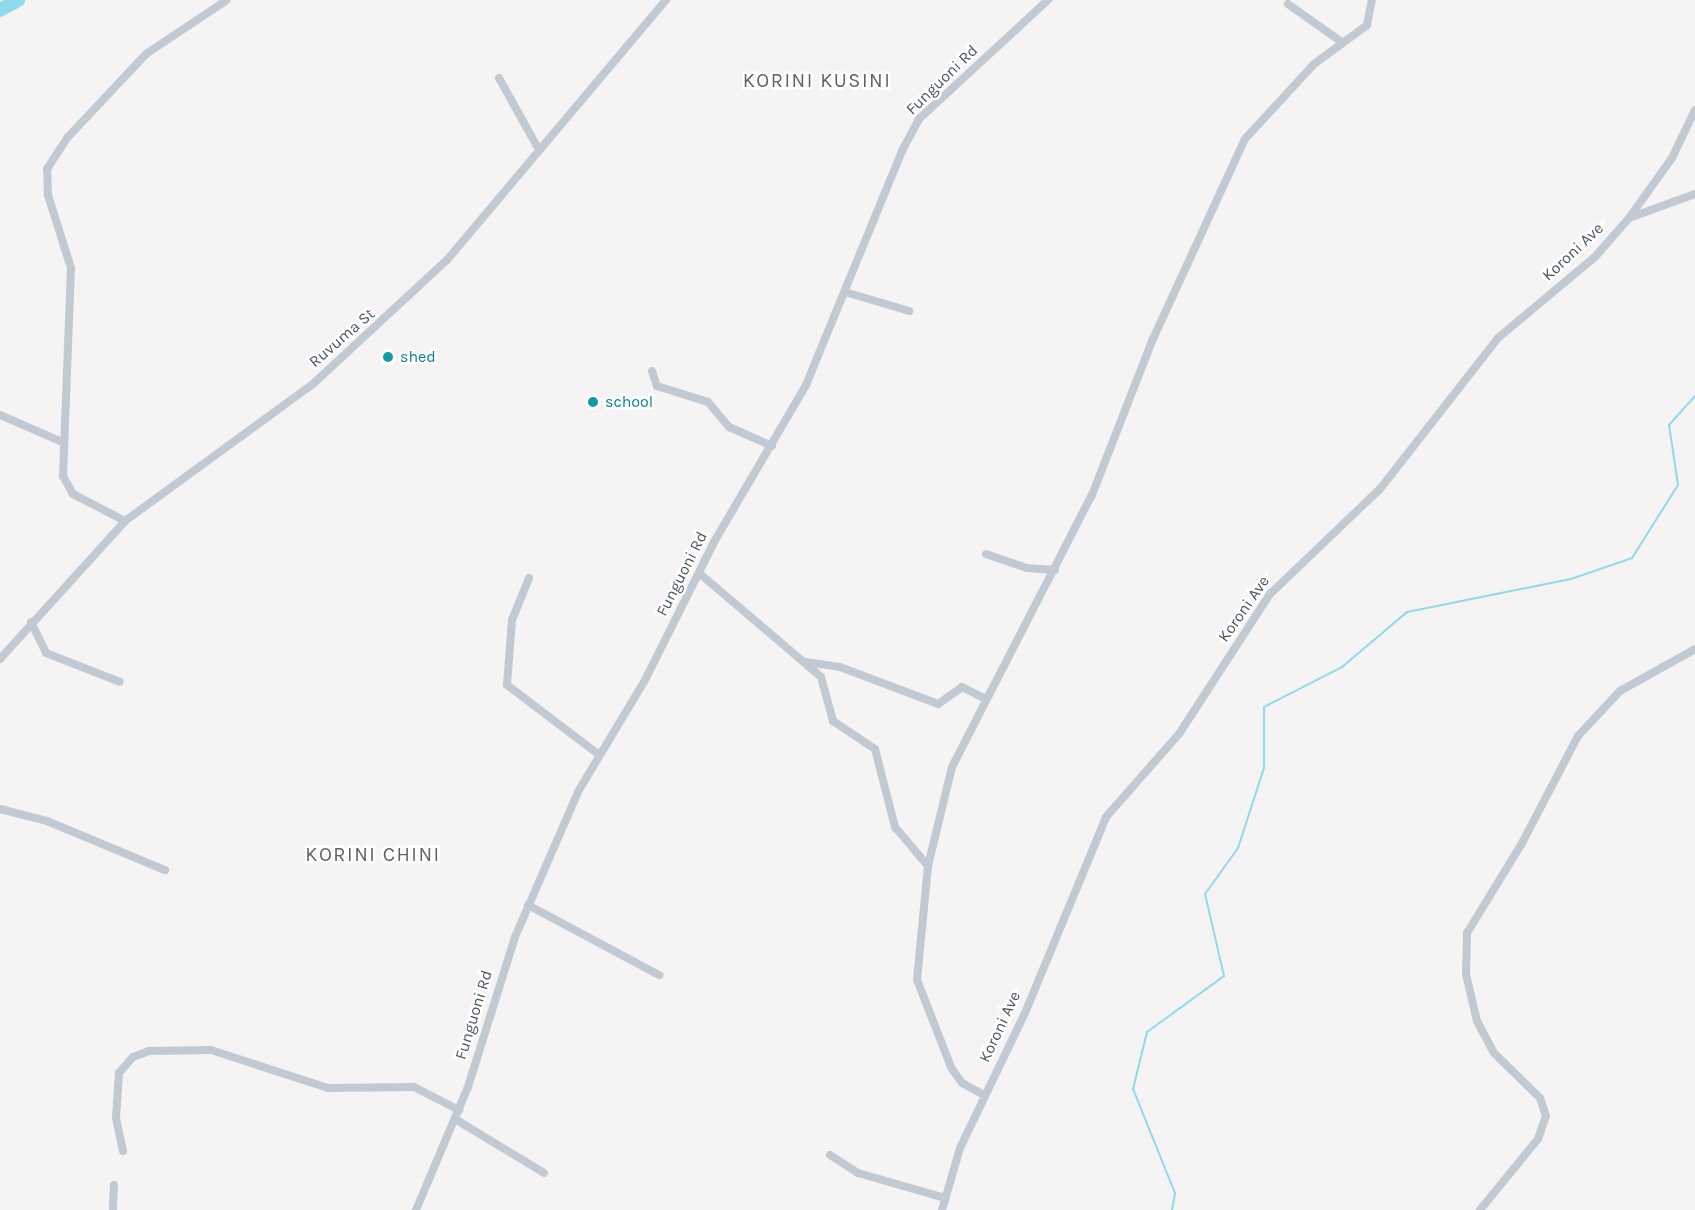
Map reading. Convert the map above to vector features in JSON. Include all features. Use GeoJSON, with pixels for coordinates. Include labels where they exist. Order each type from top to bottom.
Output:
{"type":"FeatureCollection","features":[{"type":"Feature","properties":{"kind":"street"},"geometry":{"type":"LineString","coordinates":[[126,521],[68,488],[62,442],[71,268],[48,195],[47,169],[68,137],[146,54],[227,0]]}},
{"type":"Feature","properties":{"kind":"street","name":"Ruvuma St"},"geometry":{"type":"LineString","coordinates":[[0,659],[31,622],[126,521],[305,389],[395,311],[470,234],[666,0]]}},
{"type":"Feature","properties":{"kind":"street","name":"Funguoni Rd"},"geometry":{"type":"LineString","coordinates":[[416,1210],[457,1114],[528,905],[598,754],[645,682],[699,573],[806,385],[919,120],[1048,0]]}},
{"type":"Feature","properties":{"kind":"street"},"geometry":{"type":"LineString","coordinates":[[984,1095],[954,1072],[918,988],[928,866],[942,796],[984,698],[1055,570],[1245,139],[1314,64],[1371,20],[1372,0]]}},
{"type":"Feature","properties":{"kind":"street"},"geometry":{"type":"LineString","coordinates":[[1288,4],[1343,43]]}},
{"type":"Feature","properties":{"kind":"street"},"geometry":{"type":"LineString","coordinates":[[499,78],[539,150]]}},
{"type":"Feature","properties":{"kind":"street","name":"Koroni Ave"},"geometry":{"type":"LineString","coordinates":[[942,1210],[984,1095],[1025,1012],[1106,817],[1179,734],[1254,615],[1289,572],[1380,489],[1484,353],[1595,257],[1629,218],[1672,158],[1695,110]]}},
{"type":"Feature","properties":{"kind":"street"},"geometry":{"type":"LineString","coordinates":[[1629,218],[1695,194]]}},
{"type":"Feature","properties":{"kind":"street"},"geometry":{"type":"LineString","coordinates":[[845,292],[909,310]]}},
{"type":"Feature","properties":{"kind":"street"},"geometry":{"type":"LineString","coordinates":[[652,370],[657,386],[708,402],[729,427],[772,446]]}},
{"type":"Feature","properties":{"kind":"street"},"geometry":{"type":"LineString","coordinates":[[0,415],[62,442]]}},
{"type":"Feature","properties":{"kind":"street"},"geometry":{"type":"LineString","coordinates":[[986,554],[1027,568],[1055,570]]}},
{"type":"Feature","properties":{"kind":"street"},"geometry":{"type":"LineString","coordinates":[[699,573],[805,662],[825,682],[835,725],[875,749],[895,827],[928,866]]}},
{"type":"Feature","properties":{"kind":"street"},"geometry":{"type":"LineString","coordinates":[[529,578],[512,620],[507,684],[598,754]]}},
{"type":"Feature","properties":{"kind":"street"},"geometry":{"type":"LineString","coordinates":[[31,622],[46,653],[120,682]]}},
{"type":"Feature","properties":{"kind":"street"},"geometry":{"type":"LineString","coordinates":[[1480,1210],[1538,1139],[1546,1116],[1537,1094],[1494,1053],[1477,1021],[1466,974],[1467,933],[1521,845],[1578,736],[1620,691],[1695,649]]}},
{"type":"Feature","properties":{"kind":"street"},"geometry":{"type":"LineString","coordinates":[[805,662],[840,667],[938,704],[962,687],[984,698]]}},
{"type":"Feature","properties":{"kind":"street"},"geometry":{"type":"LineString","coordinates":[[0,809],[47,821],[165,870]]}},
{"type":"Feature","properties":{"kind":"street"},"geometry":{"type":"LineString","coordinates":[[528,905],[658,975]]}},
{"type":"Feature","properties":{"kind":"street"},"geometry":{"type":"LineString","coordinates":[[123,1151],[116,1118],[119,1073],[127,1061],[148,1050],[211,1050],[328,1088],[414,1087],[544,1173]]}},
{"type":"Feature","properties":{"kind":"street"},"geometry":{"type":"LineString","coordinates":[[830,1155],[858,1173],[945,1198]]}},
{"type":"Feature","properties":{"kind":"street"},"geometry":{"type":"LineString","coordinates":[[113,1210],[114,1185]]}},
{"type":"Feature","properties":{"kind":"waterway"},"geometry":{"type":"LineString","coordinates":[[0,10],[18,0]]}},
{"type":"Feature","properties":{"kind":"waterway"},"geometry":{"type":"LineString","coordinates":[[1172,1210],[1175,1193],[1133,1089],[1147,1032],[1224,976],[1205,894],[1238,848],[1264,768],[1264,707],[1342,667],[1407,612],[1571,579],[1632,558],[1678,485],[1669,425],[1695,396]]}},
{"type":"Feature","properties":{"kind":"place","name":"shed"},"geometry":{"type":"Point","coordinates":[388,357]}},
{"type":"Feature","properties":{"kind":"place","name":"school"},"geometry":{"type":"Point","coordinates":[593,402]}},
{"type":"Feature","properties":{"kind":"district","name":"KORINI KUSINI"},"geometry":{"type":"Point","coordinates":[817,80]}},
{"type":"Feature","properties":{"kind":"district","name":"KORINI CHINI"},"geometry":{"type":"Point","coordinates":[373,854]}}]}
